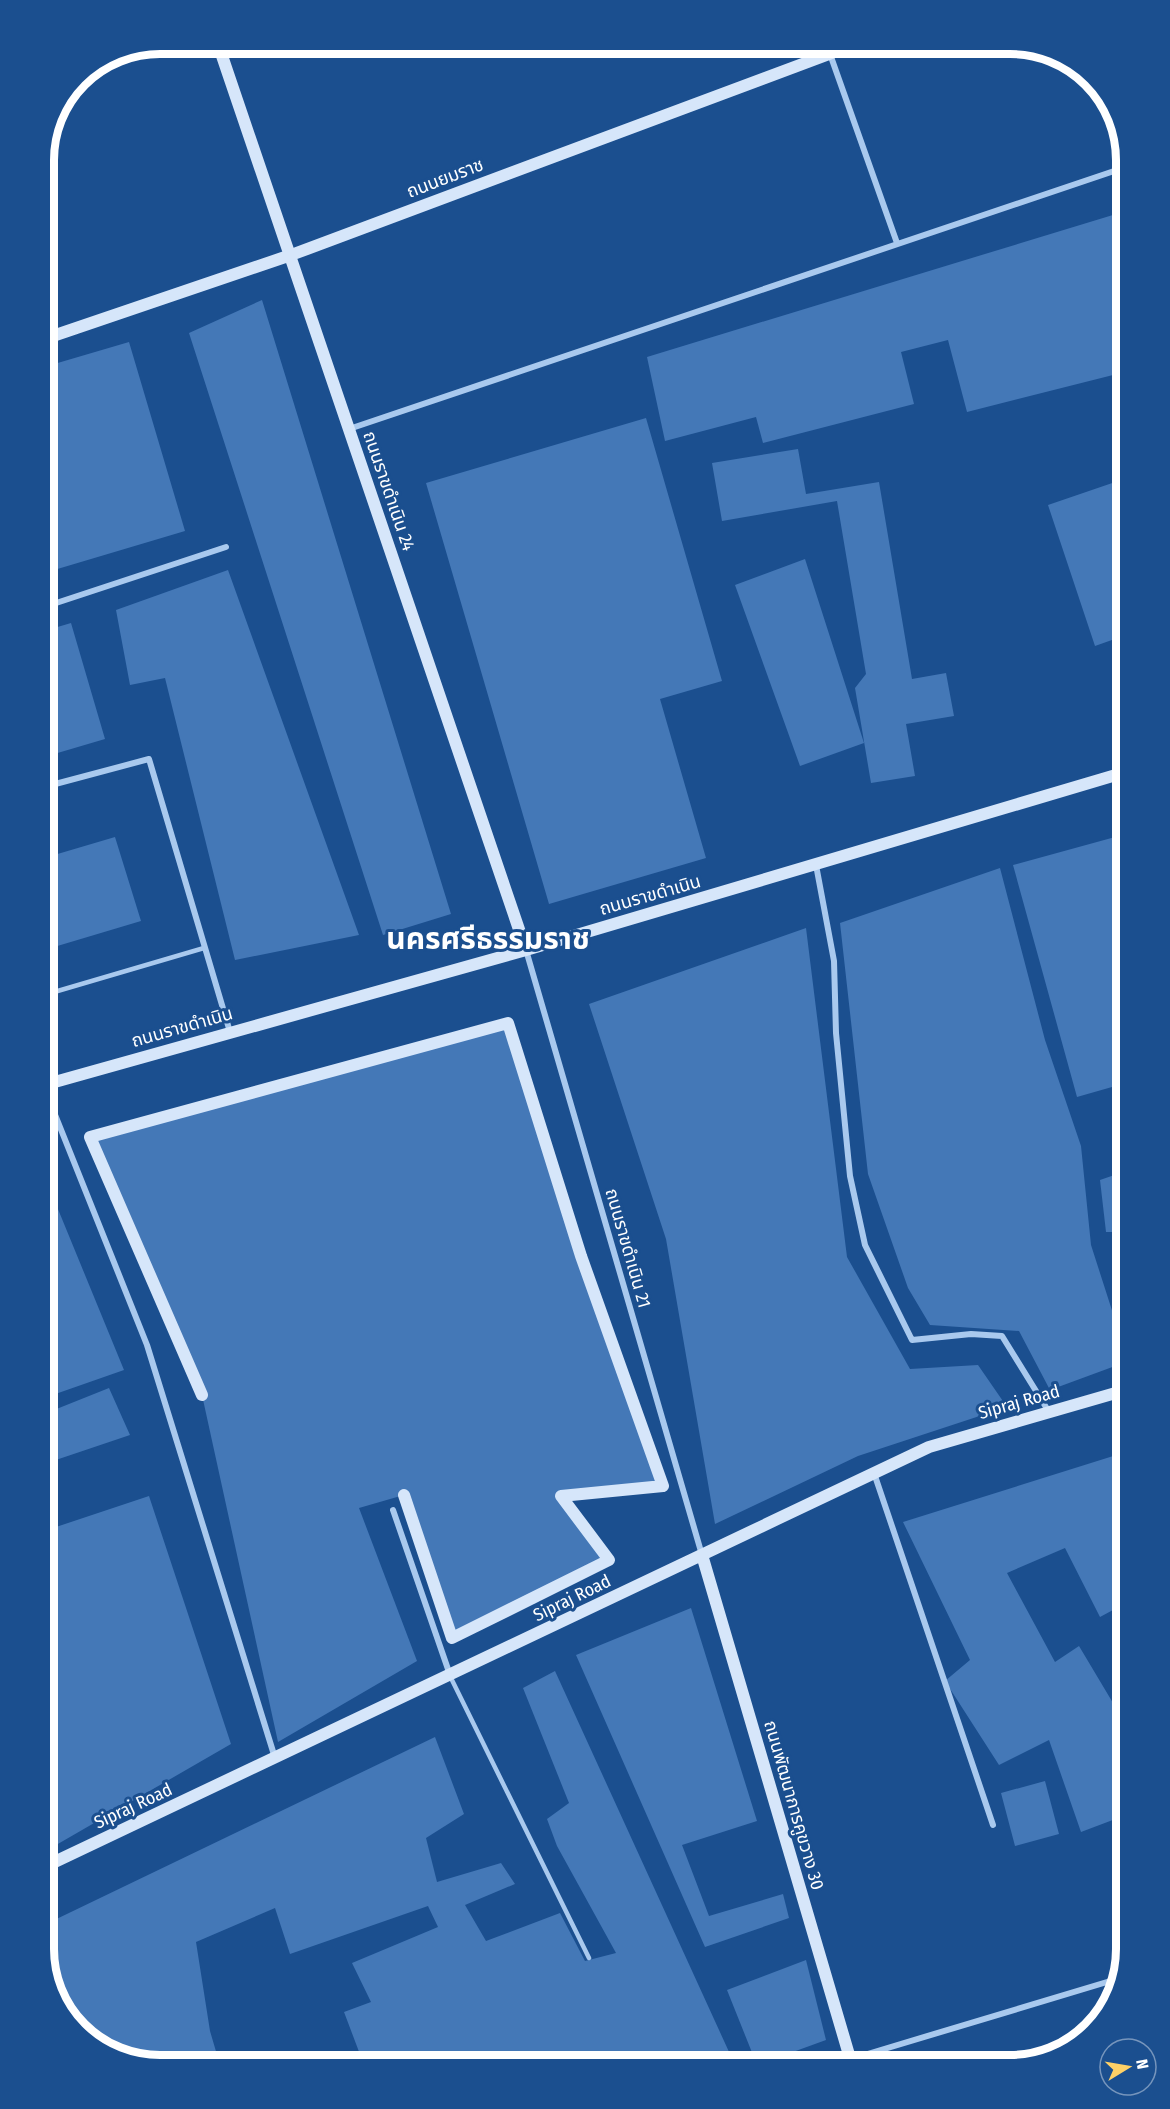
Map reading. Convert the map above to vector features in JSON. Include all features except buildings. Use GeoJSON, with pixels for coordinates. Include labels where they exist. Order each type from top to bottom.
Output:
{"type":"FeatureCollection","features":[{"type":"Feature","properties":{"kind":"street","name":"ถนนราขดำเนิน 24"},"geometry":{"type":"LineString","coordinates":[[221,54],[526,950]]}},
{"type":"Feature","properties":{"kind":"street","name":"ถนนยมราช"},"geometry":{"type":"LineString","coordinates":[[54,336],[291,255],[830,54]]}},
{"type":"Feature","properties":{"kind":"street"},"geometry":{"type":"LineString","coordinates":[[830,54],[897,243]]}},
{"type":"Feature","properties":{"kind":"street"},"geometry":{"type":"LineString","coordinates":[[349,429],[1116,170]]}},
{"type":"Feature","properties":{"kind":"street"},"geometry":{"type":"LineString","coordinates":[[54,604],[226,547]]}},
{"type":"Feature","properties":{"kind":"street"},"geometry":{"type":"LineString","coordinates":[[54,784],[149,759],[230,1032]]}},
{"type":"Feature","properties":{"kind":"street","name":"ถนนราขดำเนิน"},"geometry":{"type":"LineString","coordinates":[[54,1083],[526,950],[1116,775]]}},
{"type":"Feature","properties":{"kind":"street"},"geometry":{"type":"LineString","coordinates":[[816,865],[834,961],[836,1033],[850,1176],[865,1245],[912,1340],[971,1334],[1002,1336],[1049,1412]]}},
{"type":"Feature","properties":{"kind":"street","name":"ถนนราขดำเนิน 21"},"geometry":{"type":"LineString","coordinates":[[526,950],[702,1555]]}},
{"type":"Feature","properties":{"kind":"street"},"geometry":{"type":"LineString","coordinates":[[202,1395],[90,1137],[508,1023],[581,1256],[663,1486],[561,1496],[609,1560],[452,1638],[404,1495]]}},
{"type":"Feature","properties":{"kind":"street"},"geometry":{"type":"LineString","coordinates":[[54,1111],[147,1346],[275,1759]]}},
{"type":"Feature","properties":{"kind":"street","name":"Sipraj Road"},"geometry":{"type":"LineString","coordinates":[[54,1862],[929,1447],[1116,1393]]}},
{"type":"Feature","properties":{"kind":"street"},"geometry":{"type":"LineString","coordinates":[[874,1473],[993,1826]]}},
{"type":"Feature","properties":{"kind":"street"},"geometry":{"type":"LineString","coordinates":[[393,1510],[450,1676]]}},
{"type":"Feature","properties":{"kind":"street","name":"ถนนพัฒนาการคูขวาง 30"},"geometry":{"type":"LineString","coordinates":[[702,1555],[849,2055]]}},
{"type":"Feature","properties":{"kind":"street"},"geometry":{"type":"LineString","coordinates":[[873,2055],[1111,1981]]}},
{"type":"Feature","properties":{"kind":"lane"},"geometry":{"type":"LineString","coordinates":[[812,54],[814,59]]}},
{"type":"Feature","properties":{"kind":"lane"},"geometry":{"type":"LineString","coordinates":[[54,992],[204,948]]}},
{"type":"Feature","properties":{"kind":"lane"},"geometry":{"type":"LineString","coordinates":[[450,1676],[589,1958]]}},
{"type":"Feature","properties":{"kind":"district","name":"นครศรีธรรมราช"},"geometry":{"type":"Point","coordinates":[488,939]}}]}
